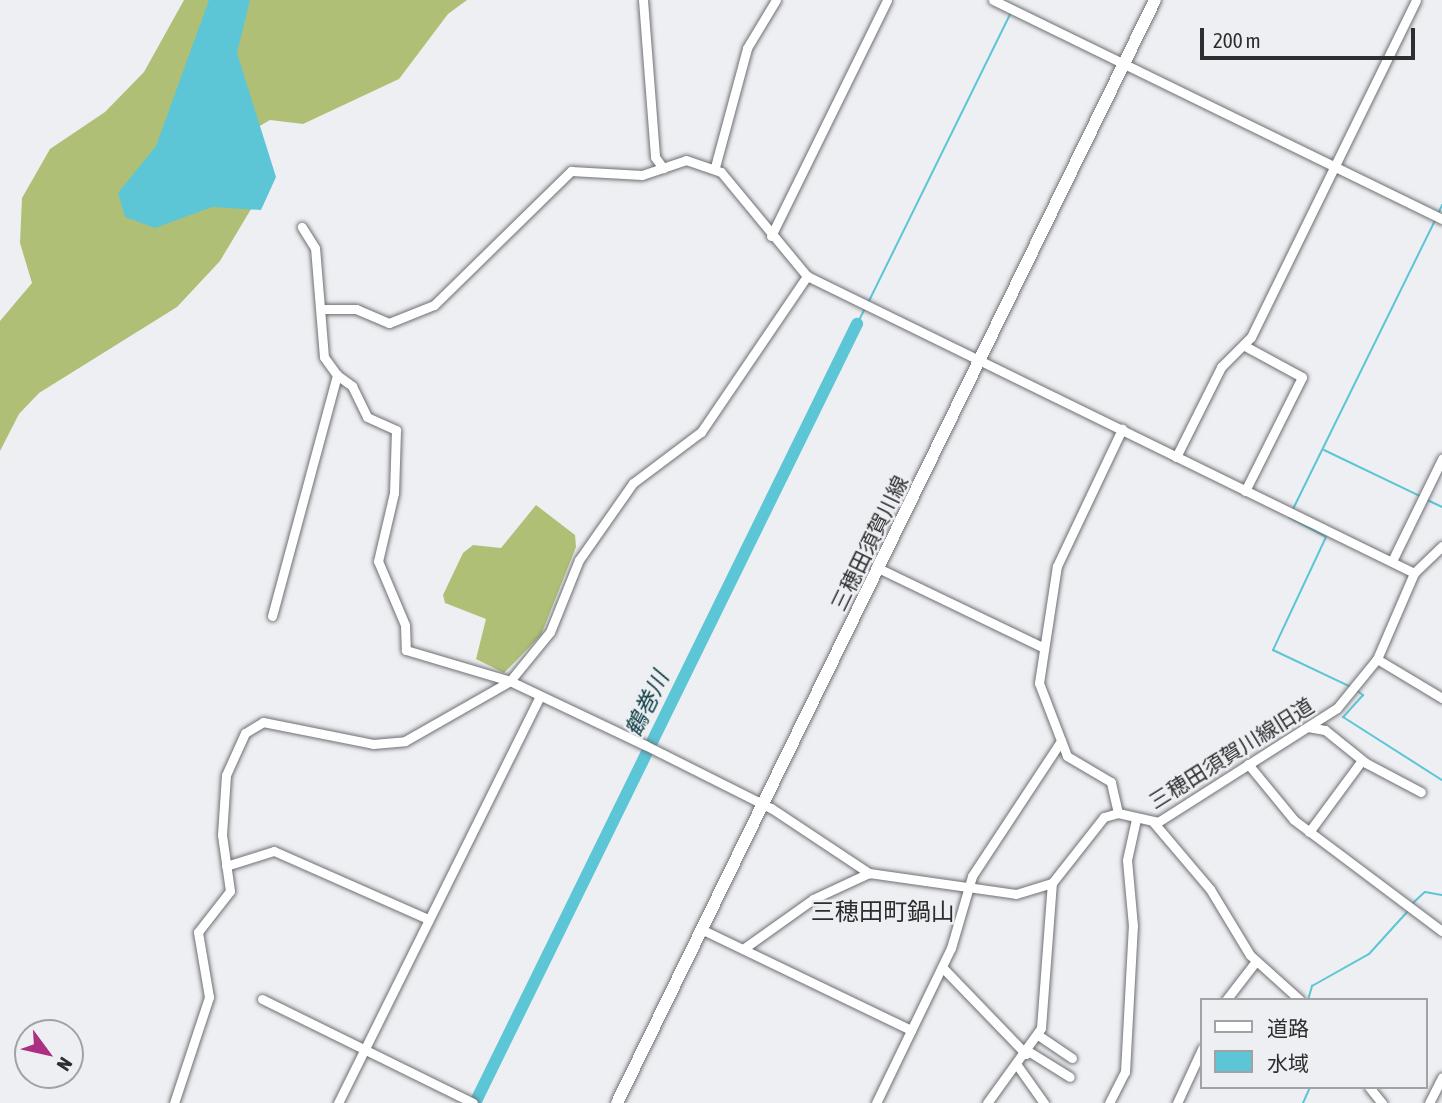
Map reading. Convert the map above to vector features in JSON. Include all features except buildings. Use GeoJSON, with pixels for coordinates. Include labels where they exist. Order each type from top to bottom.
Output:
{"type":"FeatureCollection","features":[{"type":"Feature","properties":{"kind":"main road","name":"三穂田須賀川線"},"geometry":{"type":"LineString","coordinates":[[617,1103],[765,805],[1155,0]]}},
{"type":"Feature","properties":{"kind":"street"},"geometry":{"type":"LineString","coordinates":[[643,0],[656,157],[663,168]]}},
{"type":"Feature","properties":{"kind":"street"},"geometry":{"type":"LineString","coordinates":[[715,167],[747,48],[776,0]]}},
{"type":"Feature","properties":{"kind":"street"},"geometry":{"type":"LineString","coordinates":[[771,236],[887,0]]}},
{"type":"Feature","properties":{"kind":"street"},"geometry":{"type":"LineString","coordinates":[[993,0],[1442,219]]}},
{"type":"Feature","properties":{"kind":"street"},"geometry":{"type":"LineString","coordinates":[[1176,457],[1222,367],[1245,346],[1416,0]]}},
{"type":"Feature","properties":{"kind":"street"},"geometry":{"type":"LineString","coordinates":[[324,309],[356,309],[388,323],[434,305],[571,171],[636,176],[682,159],[715,167],[807,276],[888,318],[981,359],[1414,573]]}},
{"type":"Feature","properties":{"kind":"street"},"geometry":{"type":"LineString","coordinates":[[302,227],[315,248],[312,269],[324,309],[324,357],[337,375],[352,386],[367,417],[396,430],[394,493],[378,561],[405,625],[406,650],[510,681],[645,744],[765,805],[869,873],[1020,894],[1052,884]]}},
{"type":"Feature","properties":{"kind":"street"},"geometry":{"type":"LineString","coordinates":[[174,1103],[209,997],[198,932],[229,893],[226,866],[226,775],[253,726],[272,723],[389,744],[430,730],[510,681],[550,632],[579,560],[633,483],[701,432],[807,276]]}},
{"type":"Feature","properties":{"kind":"street"},"geometry":{"type":"LineString","coordinates":[[1245,346],[1302,377],[1245,491]]}},
{"type":"Feature","properties":{"kind":"street"},"geometry":{"type":"LineString","coordinates":[[272,617],[337,375]]}},
{"type":"Feature","properties":{"kind":"street"},"geometry":{"type":"LineString","coordinates":[[987,1103],[1038,1035],[1052,884],[1104,817],[1118,813],[1111,782],[1071,761],[1040,690],[1042,647],[1057,566],[1122,429]]}},
{"type":"Feature","properties":{"kind":"street"},"geometry":{"type":"LineString","coordinates":[[1392,561],[1442,459]]}},
{"type":"Feature","properties":{"kind":"street","name":"三穂田須賀川線旧道"},"geometry":{"type":"LineString","coordinates":[[1118,813],[1154,823],[1308,727],[1359,686],[1377,659],[1414,573],[1442,545]]}},
{"type":"Feature","properties":{"kind":"street"},"geometry":{"type":"LineString","coordinates":[[878,568],[1042,647]]}},
{"type":"Feature","properties":{"kind":"street"},"geometry":{"type":"LineString","coordinates":[[1377,659],[1442,698]]}},
{"type":"Feature","properties":{"kind":"street"},"geometry":{"type":"LineString","coordinates":[[338,1103],[540,695]]}},
{"type":"Feature","properties":{"kind":"street"},"geometry":{"type":"LineString","coordinates":[[1308,727],[1325,730],[1362,760],[1421,792]]}},
{"type":"Feature","properties":{"kind":"street"},"geometry":{"type":"LineString","coordinates":[[876,1103],[942,967],[969,887],[1061,741]]}},
{"type":"Feature","properties":{"kind":"street"},"geometry":{"type":"LineString","coordinates":[[1309,832],[1362,760]]}},
{"type":"Feature","properties":{"kind":"street"},"geometry":{"type":"LineString","coordinates":[[1248,764],[1270,797],[1309,832],[1442,931]]}},
{"type":"Feature","properties":{"kind":"street"},"geometry":{"type":"LineString","coordinates":[[1109,1103],[1125,1072],[1133,926],[1127,860],[1136,819]]}},
{"type":"Feature","properties":{"kind":"street"},"geometry":{"type":"LineString","coordinates":[[1154,823],[1210,889],[1256,961],[1298,998]]}},
{"type":"Feature","properties":{"kind":"street"},"geometry":{"type":"LineString","coordinates":[[226,866],[274,851],[428,919]]}},
{"type":"Feature","properties":{"kind":"street"},"geometry":{"type":"LineString","coordinates":[[743,949],[813,899],[869,873]]}},
{"type":"Feature","properties":{"kind":"street"},"geometry":{"type":"LineString","coordinates":[[703,930],[911,1030]]}},
{"type":"Feature","properties":{"kind":"street"},"geometry":{"type":"LineString","coordinates":[[1228,998],[1256,961]]}},
{"type":"Feature","properties":{"kind":"street"},"geometry":{"type":"LineString","coordinates":[[942,967],[1027,1053],[1070,1077]]}},
{"type":"Feature","properties":{"kind":"street"},"geometry":{"type":"LineString","coordinates":[[262,999],[470,1101]]}},
{"type":"Feature","properties":{"kind":"street"},"geometry":{"type":"LineString","coordinates":[[1038,1035],[1072,1058]]}},
{"type":"Feature","properties":{"kind":"street"},"geometry":{"type":"LineString","coordinates":[[1177,1103],[1200,1053]]}},
{"type":"Feature","properties":{"kind":"street"},"geometry":{"type":"LineString","coordinates":[[1017,1065],[1044,1103]]}},
{"type":"Feature","properties":{"kind":"street"},"geometry":{"type":"LineString","coordinates":[[1429,1103],[1442,1077]]}},
{"type":"Feature","properties":{"kind":"street"},"geometry":{"type":"LineString","coordinates":[[1371,1089],[1382,1103]]}},
{"type":"Feature","properties":{"kind":"green space"},"geometry":{"type":"Polygon","coordinates":[[[184,0],[467,0],[448,14],[399,79],[303,124],[270,120],[258,127],[257,199],[220,261],[177,307],[39,393],[19,414],[0,451],[0,321],[32,283],[20,243],[22,198],[50,149],[105,112],[144,72],[184,0]]]}},
{"type":"Feature","properties":{"kind":"green space"},"geometry":{"type":"Polygon","coordinates":[[[536,505],[575,535],[576,547],[541,635],[504,673],[476,659],[486,619],[445,603],[443,595],[463,553],[473,545],[501,548],[536,505]]]}},
{"type":"Feature","properties":{"kind":"water"},"geometry":{"type":"Polygon","coordinates":[[[209,0],[250,0],[237,53],[276,177],[261,210],[212,207],[155,228],[125,217],[118,193],[156,146],[209,0]]]}},
{"type":"Feature","properties":{"kind":"waterway"},"geometry":{"type":"LineString","coordinates":[[868,303],[1011,13]]}},
{"type":"Feature","properties":{"kind":"waterway"},"geometry":{"type":"LineString","coordinates":[[1438,214],[1442,205]]}},
{"type":"Feature","properties":{"kind":"waterway"},"geometry":{"type":"LineString","coordinates":[[1293,509],[1436,219]]}},
{"type":"Feature","properties":{"kind":"waterway"},"geometry":{"type":"LineString","coordinates":[[857,324],[865,308]]}},
{"type":"Feature","properties":{"kind":"waterway","name":"鶴巻川"},"geometry":{"type":"LineString","coordinates":[[475,1103],[857,324]]}},
{"type":"Feature","properties":{"kind":"waterway"},"geometry":{"type":"LineString","coordinates":[[1324,450],[1420,496]]}},
{"type":"Feature","properties":{"kind":"waterway"},"geometry":{"type":"LineString","coordinates":[[1425,499],[1442,507]]}},
{"type":"Feature","properties":{"kind":"waterway"},"geometry":{"type":"LineString","coordinates":[[1289,517],[1326,537],[1273,650],[1351,687]]}},
{"type":"Feature","properties":{"kind":"waterway"},"geometry":{"type":"LineString","coordinates":[[1356,690],[1363,695],[1343,717],[1442,780]]}},
{"type":"Feature","properties":{"kind":"waterway"},"geometry":{"type":"LineString","coordinates":[[1413,903],[1425,892],[1442,895]]}},
{"type":"Feature","properties":{"kind":"waterway"},"geometry":{"type":"LineString","coordinates":[[1309,998],[1312,986],[1369,954],[1408,911]]}},
{"type":"Feature","properties":{"kind":"waterway"},"geometry":{"type":"LineString","coordinates":[[1303,1103],[1309,1089]]}},
{"type":"Feature","properties":{"kind":"district","name":"三穂田町鍋山"},"geometry":{"type":"Point","coordinates":[883,912]}}]}
